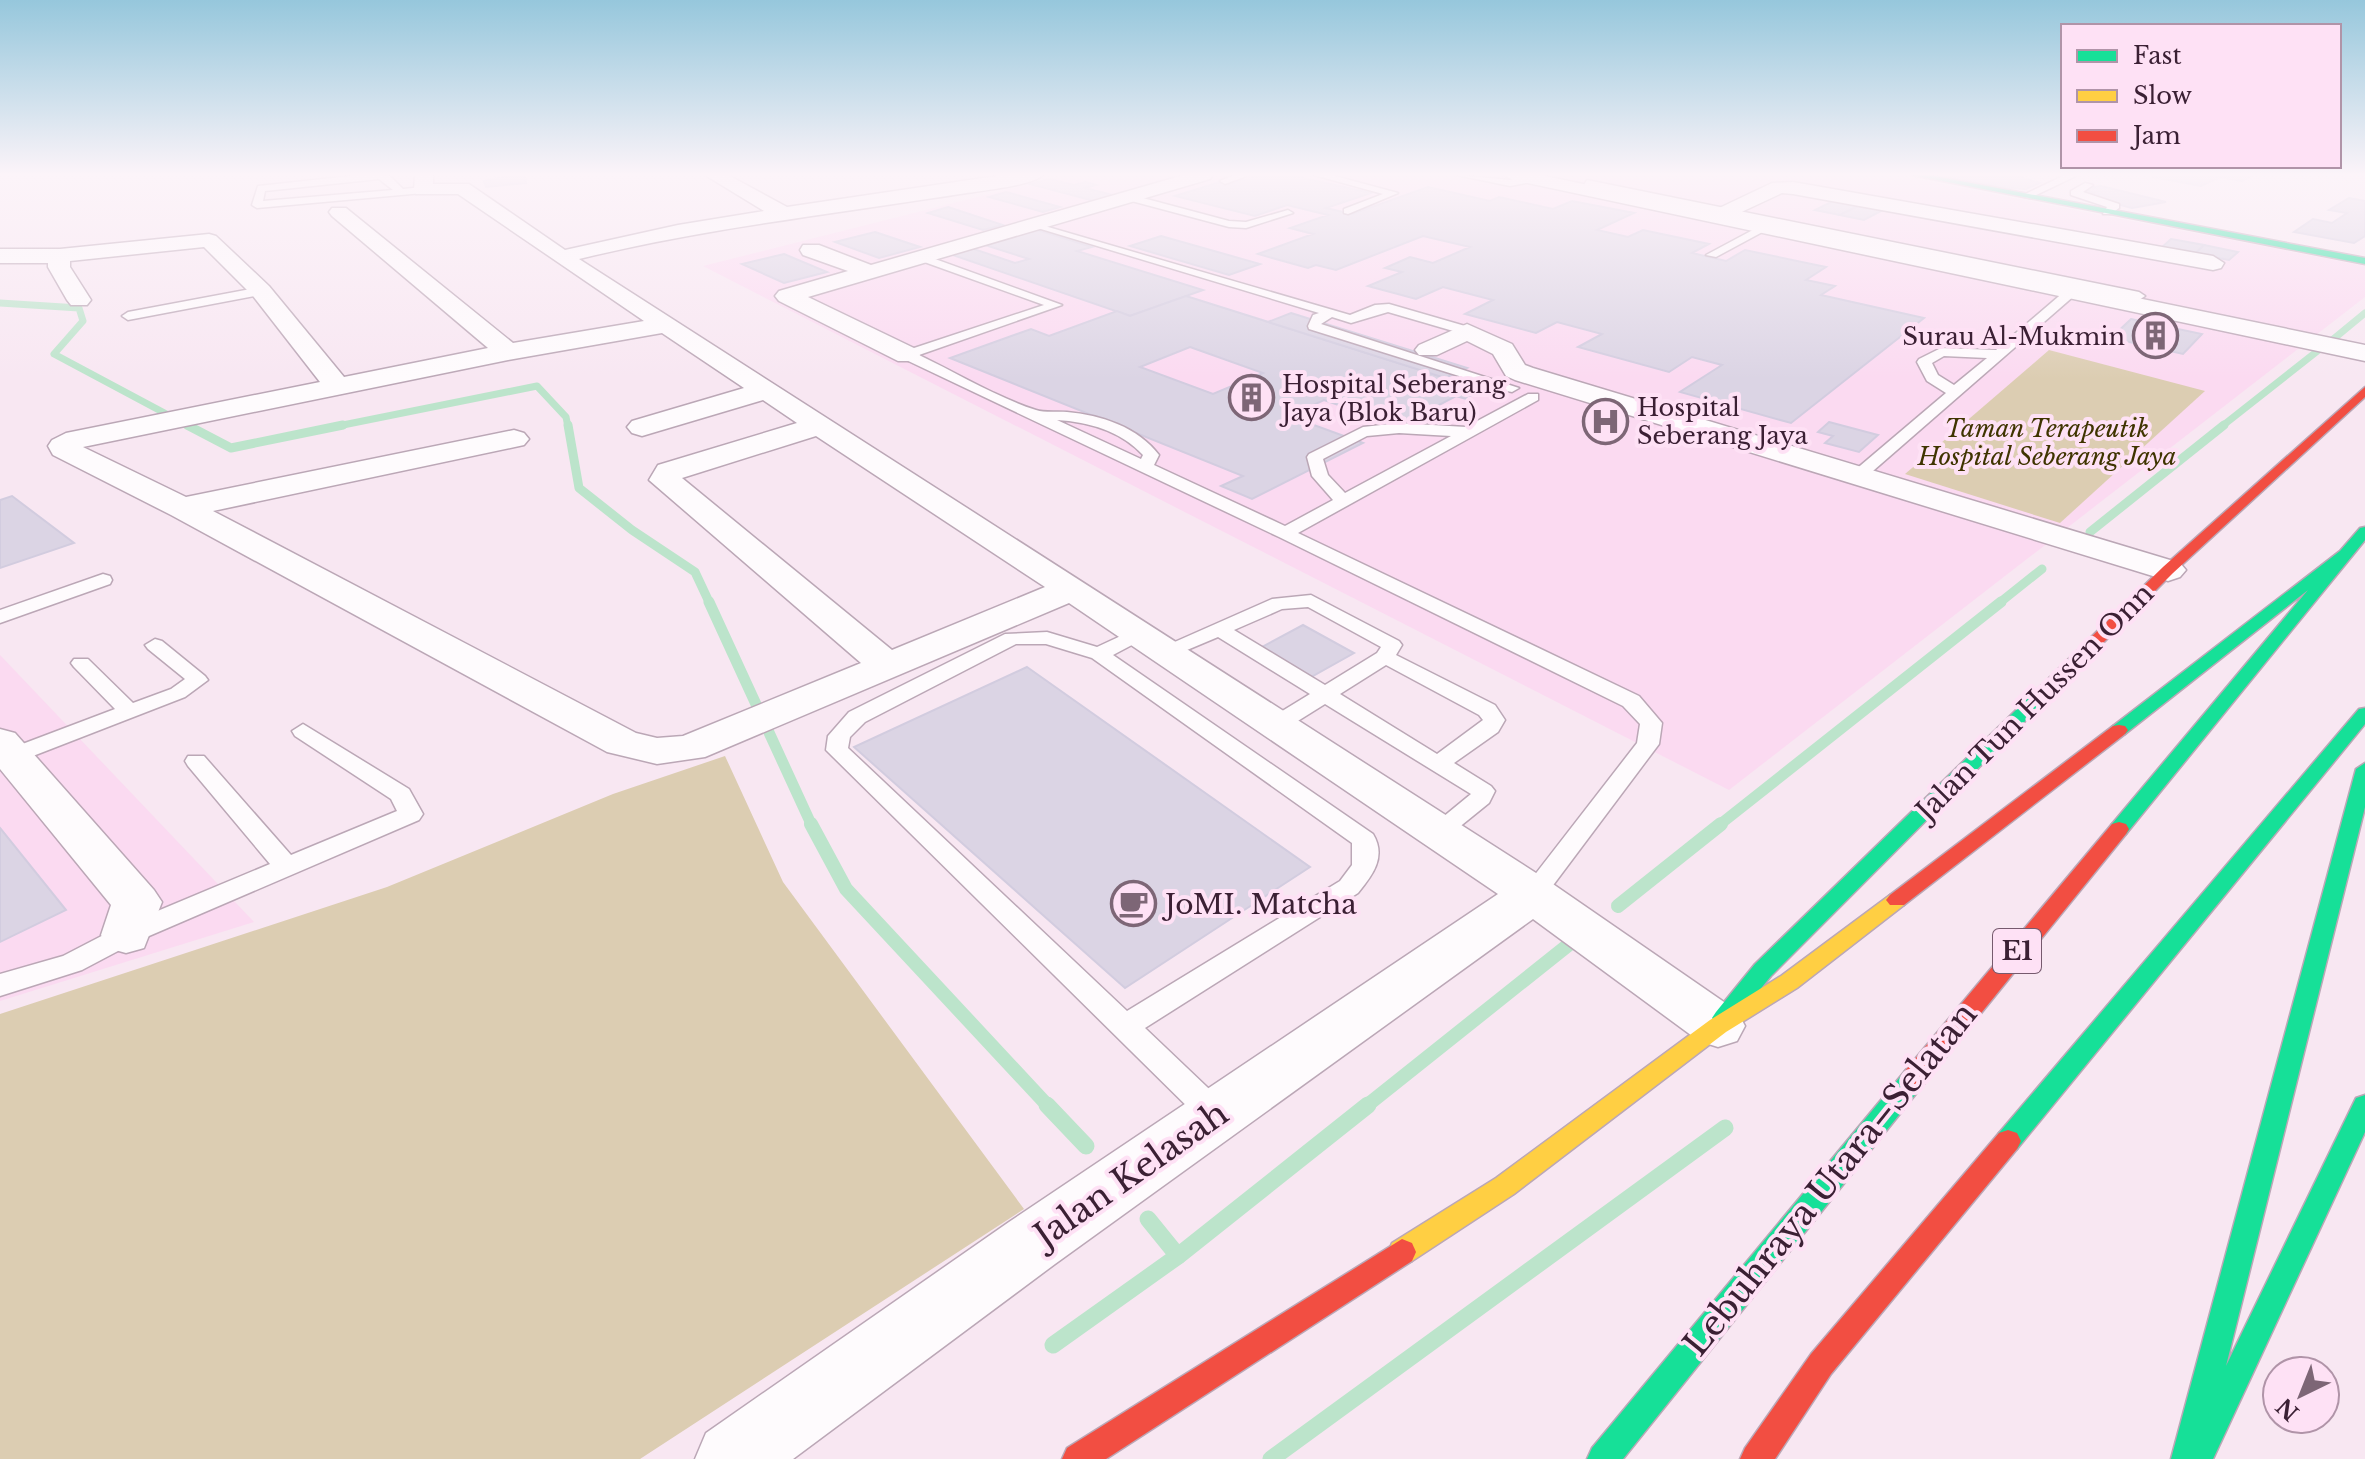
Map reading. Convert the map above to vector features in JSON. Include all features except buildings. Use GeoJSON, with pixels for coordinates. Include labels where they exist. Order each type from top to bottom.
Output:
{"type":"FeatureCollection","features":[{"type":"Feature","properties":{"kind":"main road"},"geometry":{"type":"LineString","coordinates":[[2271,243],[2365,261]]}},
{"type":"Feature","properties":{"kind":"main road","name":"Jalan Tun Hussen Onn"},"geometry":{"type":"LineString","coordinates":[[1718,1026],[1763,970],[2159,580],[2365,391]]}},
{"type":"Feature","properties":{"kind":"main road","name":"Lebuhraya Utara–Selatan"},"geometry":{"type":"LineString","coordinates":[[1603,1459],[1671,1372],[2365,531]]}},
{"type":"Feature","properties":{"kind":"main road"},"geometry":{"type":"LineString","coordinates":[[1078,1459],[1505,1186],[1718,1026],[1789,982],[2052,783],[2343,555]]}},
{"type":"Feature","properties":{"kind":"main road"},"geometry":{"type":"LineString","coordinates":[[1756,1459],[1821,1364],[2365,713]]}},
{"type":"Feature","properties":{"kind":"main road"},"geometry":{"type":"LineString","coordinates":[[2187,1459],[2365,769]]}},
{"type":"Feature","properties":{"kind":"main road"},"geometry":{"type":"LineString","coordinates":[[2197,1459],[2365,1105]]}},
{"type":"Feature","properties":{"kind":"street"},"geometry":{"type":"LineString","coordinates":[[0,256],[60,256],[180,243]]}},
{"type":"Feature","properties":{"kind":"street"},"geometry":{"type":"LineString","coordinates":[[212,243],[261,291],[337,386]]}},
{"type":"Feature","properties":{"kind":"street"},"geometry":{"type":"LineString","coordinates":[[377,243],[508,352]]}},
{"type":"Feature","properties":{"kind":"street"},"geometry":{"type":"LineString","coordinates":[[541,243],[1533,894],[1718,1026]]}},
{"type":"Feature","properties":{"kind":"street"},"geometry":{"type":"LineString","coordinates":[[561,257],[617,243]]}},
{"type":"Feature","properties":{"kind":"street"},"geometry":{"type":"LineString","coordinates":[[907,355],[787,296],[968,243]]}},
{"type":"Feature","properties":{"kind":"street"},"geometry":{"type":"LineString","coordinates":[[1846,243],[2071,287],[2365,353]]}},
{"type":"Feature","properties":{"kind":"street"},"geometry":{"type":"LineString","coordinates":[[2101,243],[2213,263]]}},
{"type":"Feature","properties":{"kind":"street"},"geometry":{"type":"LineString","coordinates":[[811,250],[870,272]]}},
{"type":"Feature","properties":{"kind":"street"},"geometry":{"type":"LineString","coordinates":[[60,256],[59,267],[79,300]]}},
{"type":"Feature","properties":{"kind":"street"},"geometry":{"type":"LineString","coordinates":[[667,325],[337,386],[76,439],[63,446],[622,743],[657,751],[690,748],[1072,589]]}},
{"type":"Feature","properties":{"kind":"street"},"geometry":{"type":"LineString","coordinates":[[1428,350],[1467,331],[1503,349],[1515,370],[1644,420]]}},
{"type":"Feature","properties":{"kind":"street"},"geometry":{"type":"LineString","coordinates":[[1428,350],[1496,374],[1522,393],[1644,420],[2159,580]]}},
{"type":"Feature","properties":{"kind":"street"},"geometry":{"type":"LineString","coordinates":[[642,427],[768,390]]}},
{"type":"Feature","properties":{"kind":"street"},"geometry":{"type":"LineString","coordinates":[[821,425],[669,472],[665,480],[886,664]]}},
{"type":"Feature","properties":{"kind":"street"},"geometry":{"type":"LineString","coordinates":[[182,508],[514,439]]}},
{"type":"Feature","properties":{"kind":"street"},"geometry":{"type":"LineString","coordinates":[[6,749],[137,902],[126,935]]}},
{"type":"Feature","properties":{"kind":"street","name":"Jalan Kelasah"},"geometry":{"type":"LineString","coordinates":[[732,1459],[1533,894]]}},
{"type":"Feature","properties":{"kind":"lane"},"geometry":{"type":"LineString","coordinates":[[1098,243],[1351,319]]}},
{"type":"Feature","properties":{"kind":"lane"},"geometry":{"type":"LineString","coordinates":[[1712,255],[1734,243]]}},
{"type":"Feature","properties":{"kind":"lane"},"geometry":{"type":"LineString","coordinates":[[1861,243],[2071,287],[2139,296]]}},
{"type":"Feature","properties":{"kind":"lane"},"geometry":{"type":"LineString","coordinates":[[907,355],[1056,305],[920,257]]}},
{"type":"Feature","properties":{"kind":"lane"},"geometry":{"type":"LineString","coordinates":[[1851,482],[2071,287]]}},
{"type":"Feature","properties":{"kind":"lane"},"geometry":{"type":"LineString","coordinates":[[128,316],[261,291]]}},
{"type":"Feature","properties":{"kind":"lane"},"geometry":{"type":"LineString","coordinates":[[1428,350],[1348,327],[1346,322],[1379,308],[1389,308],[1467,331]]}},
{"type":"Feature","properties":{"kind":"lane"},"geometry":{"type":"LineString","coordinates":[[1331,313],[1318,318],[1314,326],[1522,393]]}},
{"type":"Feature","properties":{"kind":"lane"},"geometry":{"type":"LineString","coordinates":[[1955,392],[1932,378],[1924,362],[1941,352],[1999,354]]}},
{"type":"Feature","properties":{"kind":"lane"},"geometry":{"type":"LineString","coordinates":[[907,355],[1631,701],[1651,723],[1648,744],[1533,894]]}},
{"type":"Feature","properties":{"kind":"lane"},"geometry":{"type":"LineString","coordinates":[[1285,533],[1469,432],[1522,393]]}},
{"type":"Feature","properties":{"kind":"lane"},"geometry":{"type":"LineString","coordinates":[[1343,501],[1320,476],[1315,457],[1363,432],[1399,428],[1469,432]]}},
{"type":"Feature","properties":{"kind":"lane"},"geometry":{"type":"LineString","coordinates":[[0,617],[103,580]]}},
{"type":"Feature","properties":{"kind":"lane"},"geometry":{"type":"LineString","coordinates":[[1099,654],[1219,629],[1279,603],[1311,601],[1387,639],[1392,645],[1385,657],[1277,724]]}},
{"type":"Feature","properties":{"kind":"lane"},"geometry":{"type":"LineString","coordinates":[[1219,629],[1483,791],[1481,798],[1438,831]]}},
{"type":"Feature","properties":{"kind":"lane"},"geometry":{"type":"LineString","coordinates":[[1126,1026],[1349,887],[1365,867],[1364,840],[1099,654],[1047,638],[1012,638],[857,717],[839,736],[837,750],[1216,1115]]}},
{"type":"Feature","properties":{"kind":"lane"},"geometry":{"type":"LineString","coordinates":[[6,749],[129,711],[178,693],[198,680],[155,645]]}},
{"type":"Feature","properties":{"kind":"lane"},"geometry":{"type":"LineString","coordinates":[[1385,657],[1487,710],[1494,720],[1490,727],[1438,764]]}},
{"type":"Feature","properties":{"kind":"lane"},"geometry":{"type":"LineString","coordinates":[[81,663],[129,711]]}},
{"type":"Feature","properties":{"kind":"lane"},"geometry":{"type":"LineString","coordinates":[[0,985],[72,963],[126,935],[411,814],[401,794],[303,731]]}},
{"type":"Feature","properties":{"kind":"lane"},"geometry":{"type":"LineString","coordinates":[[196,761],[287,867]]}},
{"type":"Feature","properties":{"kind":"shaded area","name":"Hospital Seberang Jaya"},"geometry":{"type":"Polygon","coordinates":[[[794,243],[2246,243],[2365,266],[2365,297],[1729,790],[703,266],[794,243]]]}},
{"type":"Feature","properties":{"kind":"shaded area"},"geometry":{"type":"Polygon","coordinates":[[[0,655],[254,922],[0,1001],[0,655]]]}},
{"type":"Feature","properties":{"kind":"green space","name":"Taman Terapeutik Hospital Seberang Jaya"},"geometry":{"type":"Polygon","coordinates":[[[2049,350],[2205,391],[2060,523],[1905,474],[2049,350]]]}},
{"type":"Feature","properties":{"kind":"green space"},"geometry":{"type":"Polygon","coordinates":[[[725,756],[783,882],[1024,1209],[640,1459],[0,1459],[0,1014],[387,887],[613,794],[725,756]]]}},
{"type":"Feature","properties":{"kind":"waterway"},"geometry":{"type":"LineString","coordinates":[[0,303],[79,308],[83,321],[54,354],[172,417]]}},
{"type":"Feature","properties":{"kind":"waterway"},"geometry":{"type":"LineString","coordinates":[[2331,341],[2365,313]]}},
{"type":"Feature","properties":{"kind":"waterway"},"geometry":{"type":"LineString","coordinates":[[2221,427],[2320,349]]}},
{"type":"Feature","properties":{"kind":"waterway"},"geometry":{"type":"LineString","coordinates":[[333,427],[537,386],[566,417],[568,427]]}},
{"type":"Feature","properties":{"kind":"waterway"},"geometry":{"type":"LineString","coordinates":[[179,421],[187,425]]}},
{"type":"Feature","properties":{"kind":"waterway"},"geometry":{"type":"LineString","coordinates":[[187,425],[191,427]]}},
{"type":"Feature","properties":{"kind":"waterway"},"geometry":{"type":"LineString","coordinates":[[187,425],[231,448],[343,425]]}},
{"type":"Feature","properties":{"kind":"waterway"},"geometry":{"type":"LineString","coordinates":[[568,425],[579,488],[632,530],[695,572],[710,604]]}},
{"type":"Feature","properties":{"kind":"waterway"},"geometry":{"type":"LineString","coordinates":[[2090,532],[2224,425]]}},
{"type":"Feature","properties":{"kind":"waterway"},"geometry":{"type":"LineString","coordinates":[[1998,604],[2042,569]]}},
{"type":"Feature","properties":{"kind":"waterway"},"geometry":{"type":"LineString","coordinates":[[709,602],[812,825]]}},
{"type":"Feature","properties":{"kind":"waterway"},"geometry":{"type":"LineString","coordinates":[[1718,826],[2001,602]]}},
{"type":"Feature","properties":{"kind":"waterway"},"geometry":{"type":"LineString","coordinates":[[1618,906],[1721,824]]}},
{"type":"Feature","properties":{"kind":"waterway"},"geometry":{"type":"LineString","coordinates":[[812,825],[846,889],[1049,1107]]}},
{"type":"Feature","properties":{"kind":"waterway"},"geometry":{"type":"LineString","coordinates":[[1365,1107],[1577,938]]}},
{"type":"Feature","properties":{"kind":"waterway"},"geometry":{"type":"LineString","coordinates":[[1047,1105],[1086,1146]]}},
{"type":"Feature","properties":{"kind":"waterway"},"geometry":{"type":"LineString","coordinates":[[1178,1256],[1368,1105]]}},
{"type":"Feature","properties":{"kind":"waterway"},"geometry":{"type":"LineString","coordinates":[[1271,1459],[1725,1128]]}},
{"type":"Feature","properties":{"kind":"waterway"},"geometry":{"type":"LineString","coordinates":[[1148,1219],[1178,1256]]}},
{"type":"Feature","properties":{"kind":"waterway"},"geometry":{"type":"LineString","coordinates":[[1053,1345],[1178,1256]]}},
{"type":"Feature","properties":{"kind":"traffic: fast"},"geometry":{"type":"LineString","coordinates":[[2271,243],[2365,261]]}},
{"type":"Feature","properties":{"kind":"traffic: fast"},"geometry":{"type":"LineString","coordinates":[[2119,829],[2365,531]]}},
{"type":"Feature","properties":{"kind":"traffic: fast"},"geometry":{"type":"LineString","coordinates":[[2119,730],[2343,555]]}},
{"type":"Feature","properties":{"kind":"traffic: fast"},"geometry":{"type":"LineString","coordinates":[[1724,1018],[1763,970],[2091,646]]}},
{"type":"Feature","properties":{"kind":"traffic: fast"},"geometry":{"type":"LineString","coordinates":[[2008,1141],[2365,713]]}},
{"type":"Feature","properties":{"kind":"traffic: fast"},"geometry":{"type":"LineString","coordinates":[[2187,1459],[2365,769]]}},
{"type":"Feature","properties":{"kind":"traffic: fast"},"geometry":{"type":"LineString","coordinates":[[1603,1459],[1914,1078]]}},
{"type":"Feature","properties":{"kind":"traffic: fast"},"geometry":{"type":"LineString","coordinates":[[2197,1459],[2365,1105]]}},
{"type":"Feature","properties":{"kind":"traffic: slow"},"geometry":{"type":"LineString","coordinates":[[1402,1252],[1505,1186],[1718,1026],[1789,982],[1897,900]]}},
{"type":"Feature","properties":{"kind":"traffic: jam"},"geometry":{"type":"LineString","coordinates":[[2091,646],[2168,570],[2365,391]]}},
{"type":"Feature","properties":{"kind":"traffic: jam"},"geometry":{"type":"LineString","coordinates":[[1897,900],[2119,730]]}},
{"type":"Feature","properties":{"kind":"traffic: jam"},"geometry":{"type":"LineString","coordinates":[[1914,1078],[2119,829]]}},
{"type":"Feature","properties":{"kind":"traffic: jam"},"geometry":{"type":"LineString","coordinates":[[1756,1459],[1821,1364],[2008,1141]]}},
{"type":"Feature","properties":{"kind":"traffic: jam"},"geometry":{"type":"LineString","coordinates":[[1078,1459],[1402,1252]]}},
{"type":"Feature","properties":{"kind":"place","name":"Surau Al-Mukmin"},"geometry":{"type":"Point","coordinates":[2156,336]}},
{"type":"Feature","properties":{"kind":"place","name":"Hospital Seberang Jaya (Blok Baru)"},"geometry":{"type":"Point","coordinates":[1251,398]}},
{"type":"Feature","properties":{"kind":"place","name":"Hospital Seberang Jaya"},"geometry":{"type":"Point","coordinates":[1606,421]}},
{"type":"Feature","properties":{"kind":"place","name":"JoMI. Matcha"},"geometry":{"type":"Point","coordinates":[1134,904]}}]}
